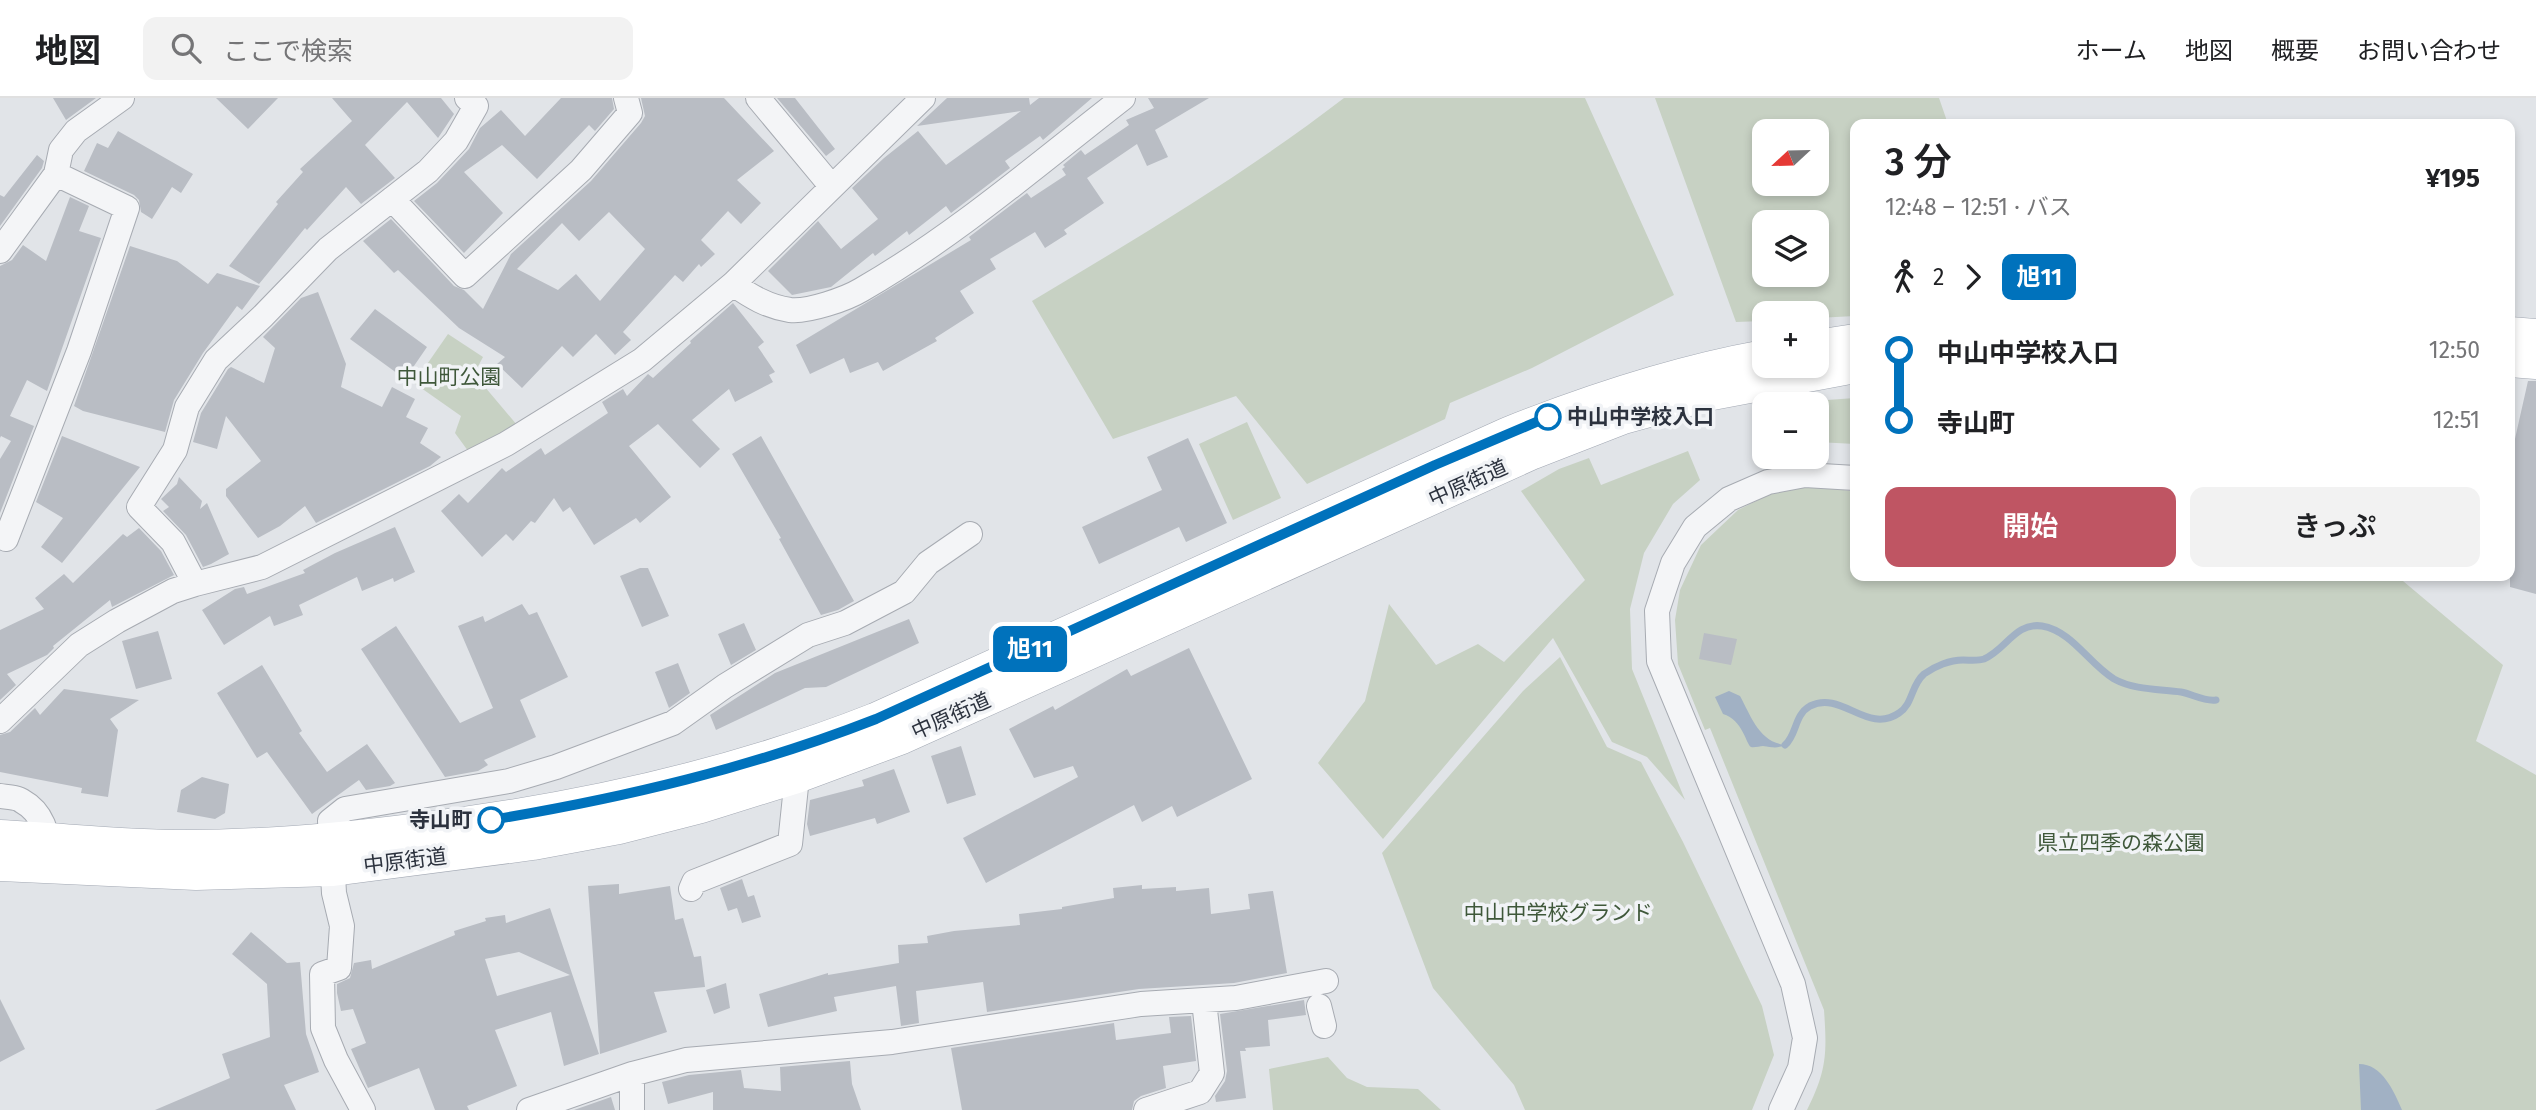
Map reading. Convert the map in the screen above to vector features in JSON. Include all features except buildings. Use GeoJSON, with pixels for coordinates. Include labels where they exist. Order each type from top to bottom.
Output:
{"type":"FeatureCollection","features":[{"type":"Feature","properties":{"kind":"main road"},"geometry":{"type":"LineString","coordinates":[[2515,333],[2536,335]]}},
{"type":"Feature","properties":{"kind":"main road"},"geometry":{"type":"LineString","coordinates":[[1829,344],[1850,341]]}},
{"type":"Feature","properties":{"kind":"main road","name":"中原街道"},"geometry":{"type":"LineString","coordinates":[[332,855],[476,822],[584,804],[716,773],[812,744],[876,719],[1508,433],[1588,402],[1664,379],[1752,359]]}},
{"type":"Feature","properties":{"kind":"main road"},"geometry":{"type":"LineString","coordinates":[[2515,361],[2536,363]]}},
{"type":"Feature","properties":{"kind":"main road","name":"中原街道"},"geometry":{"type":"LineString","coordinates":[[0,864],[49,853],[184,846],[332,855],[533,844],[619,828],[701,807],[797,777],[902,738],[1520,459],[1623,418],[1707,395],[1850,368]]}},
{"type":"Feature","properties":{"kind":"main road","name":"中原街道"},"geometry":{"type":"LineString","coordinates":[[0,836],[49,853]]}},
{"type":"Feature","properties":{"kind":"street"},"geometry":{"type":"LineString","coordinates":[[0,251],[57,174],[61,149],[76,131],[122,98]]}},
{"type":"Feature","properties":{"kind":"street"},"geometry":{"type":"LineString","coordinates":[[195,584],[173,542],[139,507],[175,450],[187,407],[216,360],[328,249],[428,171],[456,141],[476,106],[467,98]]}},
{"type":"Feature","properties":{"kind":"street"},"geometry":{"type":"LineString","coordinates":[[392,199],[465,276],[581,170],[631,113],[626,98]]}},
{"type":"Feature","properties":{"kind":"street"},"geometry":{"type":"LineString","coordinates":[[758,98],[832,187]]}},
{"type":"Feature","properties":{"kind":"street"},"geometry":{"type":"LineString","coordinates":[[0,721],[79,645],[117,621],[173,591],[262,567],[506,444],[642,360],[733,284],[923,98]]}},
{"type":"Feature","properties":{"kind":"street"},"geometry":{"type":"LineString","coordinates":[[733,284],[755,299],[792,310],[823,305],[859,291],[953,230],[1124,98]]}},
{"type":"Feature","properties":{"kind":"street"},"geometry":{"type":"LineString","coordinates":[[0,534],[6,539],[79,351],[127,208],[57,174]]}},
{"type":"Feature","properties":{"kind":"street"},"geometry":{"type":"LineString","coordinates":[[1781,1110],[1800,1068],[1805,1038],[1793,984],[1659,661],[1657,611],[1672,563],[1695,527],[1729,499],[1768,482],[1805,475],[1850,478]]}},
{"type":"Feature","properties":{"kind":"street"},"geometry":{"type":"LineString","coordinates":[[363,1110],[336,1060],[323,1028],[322,974],[339,968],[342,926],[334,893],[330,821],[345,809],[509,780],[556,766],[673,723],[725,686],[807,635],[845,623],[904,592],[928,563],[970,534]]}},
{"type":"Feature","properties":{"kind":"street"},"geometry":{"type":"LineString","coordinates":[[691,889],[694,882],[790,844],[797,777]]}},
{"type":"Feature","properties":{"kind":"street"},"geometry":{"type":"LineString","coordinates":[[0,796],[22,800],[40,818],[49,853]]}},
{"type":"Feature","properties":{"kind":"street"},"geometry":{"type":"LineString","coordinates":[[529,1110],[632,1074],[686,1060],[892,1042],[1141,1004],[1236,998],[1320,999]]}},
{"type":"Feature","properties":{"kind":"street"},"geometry":{"type":"LineString","coordinates":[[1146,1110],[1200,1092],[1212,1073],[1204,1001]]}},
{"type":"Feature","properties":{"kind":"street"},"geometry":{"type":"LineString","coordinates":[[632,1074],[632,1110]]}},
{"type":"Feature","properties":{"kind":"green space"},"geometry":{"type":"Polygon","coordinates":[[[1344,98],[1585,98],[1674,295],[1532,368],[1450,403],[1445,419],[1307,484],[1236,396],[1113,439],[1032,301],[1230,179],[1344,98]]]}},
{"type":"Feature","properties":{"kind":"green space"},"geometry":{"type":"Polygon","coordinates":[[[1655,98],[1939,98],[1946,119],[1850,119],[1850,316],[1829,317],[1829,301],[1752,301],[1752,321],[1736,322],[1655,98]]]}},
{"type":"Feature","properties":{"kind":"green space","name":"中山町公園"},"geometry":{"type":"Polygon","coordinates":[[[448,334],[483,357],[474,374],[517,425],[471,455],[455,433],[461,416],[414,383],[448,334]]]}},
{"type":"Feature","properties":{"kind":"green space"},"geometry":{"type":"Polygon","coordinates":[[[1850,398],[1850,444],[1829,443],[1829,400],[1850,398]]]}},
{"type":"Feature","properties":{"kind":"green space"},"geometry":{"type":"Polygon","coordinates":[[[1247,422],[1281,498],[1233,520],[1199,444],[1247,422]]]}},
{"type":"Feature","properties":{"kind":"green space"},"geometry":{"type":"Polygon","coordinates":[[[1688,451],[1700,480],[1673,504],[1644,553],[1630,609],[1632,669],[1685,800],[1647,757],[1612,742],[1553,638],[1383,839],[1318,763],[1365,701],[1389,604],[1436,665],[1478,644],[1504,662],[1585,580],[1521,491],[1559,469],[1589,458],[1601,485],[1688,451]]]}},
{"type":"Feature","properties":{"kind":"green space","name":"県立四季の森公園"},"geometry":{"type":"Polygon","coordinates":[[[1814,485],[1850,491],[1850,581],[2403,581],[2503,665],[2476,741],[2536,775],[2536,1110],[1807,1110],[1819,1084],[1824,1061],[1824,1010],[1710,728],[1705,730],[1678,664],[1675,620],[1680,590],[1701,545],[1738,510],[1772,493],[1814,485]]]}},
{"type":"Feature","properties":{"kind":"green space","name":"中山中学校グランド"},"geometry":{"type":"Polygon","coordinates":[[[1560,657],[1607,747],[1641,762],[1762,1006],[1774,1055],[1752,1110],[1525,1110],[1514,1085],[1433,988],[1382,853],[1523,691],[1560,657]]]}},
{"type":"Feature","properties":{"kind":"green space"},"geometry":{"type":"Polygon","coordinates":[[[1328,1057],[1347,1078],[1367,1087],[1418,1089],[1441,1110],[1273,1110],[1269,1069],[1328,1057]]]}},
{"type":"Feature","properties":{"kind":"water"},"geometry":{"type":"Polygon","coordinates":[[[1729,691],[1740,696],[1762,733],[1776,743],[1785,745],[1751,747],[1735,721],[1723,714],[1715,697],[1729,691]]]}},
{"type":"Feature","properties":{"kind":"water"},"geometry":{"type":"Polygon","coordinates":[[[2359,1064],[2367,1065],[2381,1074],[2402,1110],[2361,1110],[2359,1064]]]}},
{"type":"Feature","properties":{"kind":"waterway"},"geometry":{"type":"LineString","coordinates":[[1785,745],[1801,714],[1810,706],[1833,703],[1865,716],[1887,718],[1904,709],[1920,678],[1928,671],[1953,661],[1984,659],[2018,632],[2033,626],[2053,629],[2062,634],[2105,673],[2122,683],[2216,700]]}},
{"type":"Feature","properties":{"kind":"bus line","name":"旭11"},"geometry":{"type":"LineString","coordinates":[[491,820],[656,789],[812,744],[876,719],[1435,465],[1548,417]]}},
{"type":"Feature","properties":{"kind":"place","name":"中山中学校入口"},"geometry":{"type":"Point","coordinates":[1548,417]}},
{"type":"Feature","properties":{"kind":"place","name":"寺山町"},"geometry":{"type":"Point","coordinates":[491,820]}}]}
